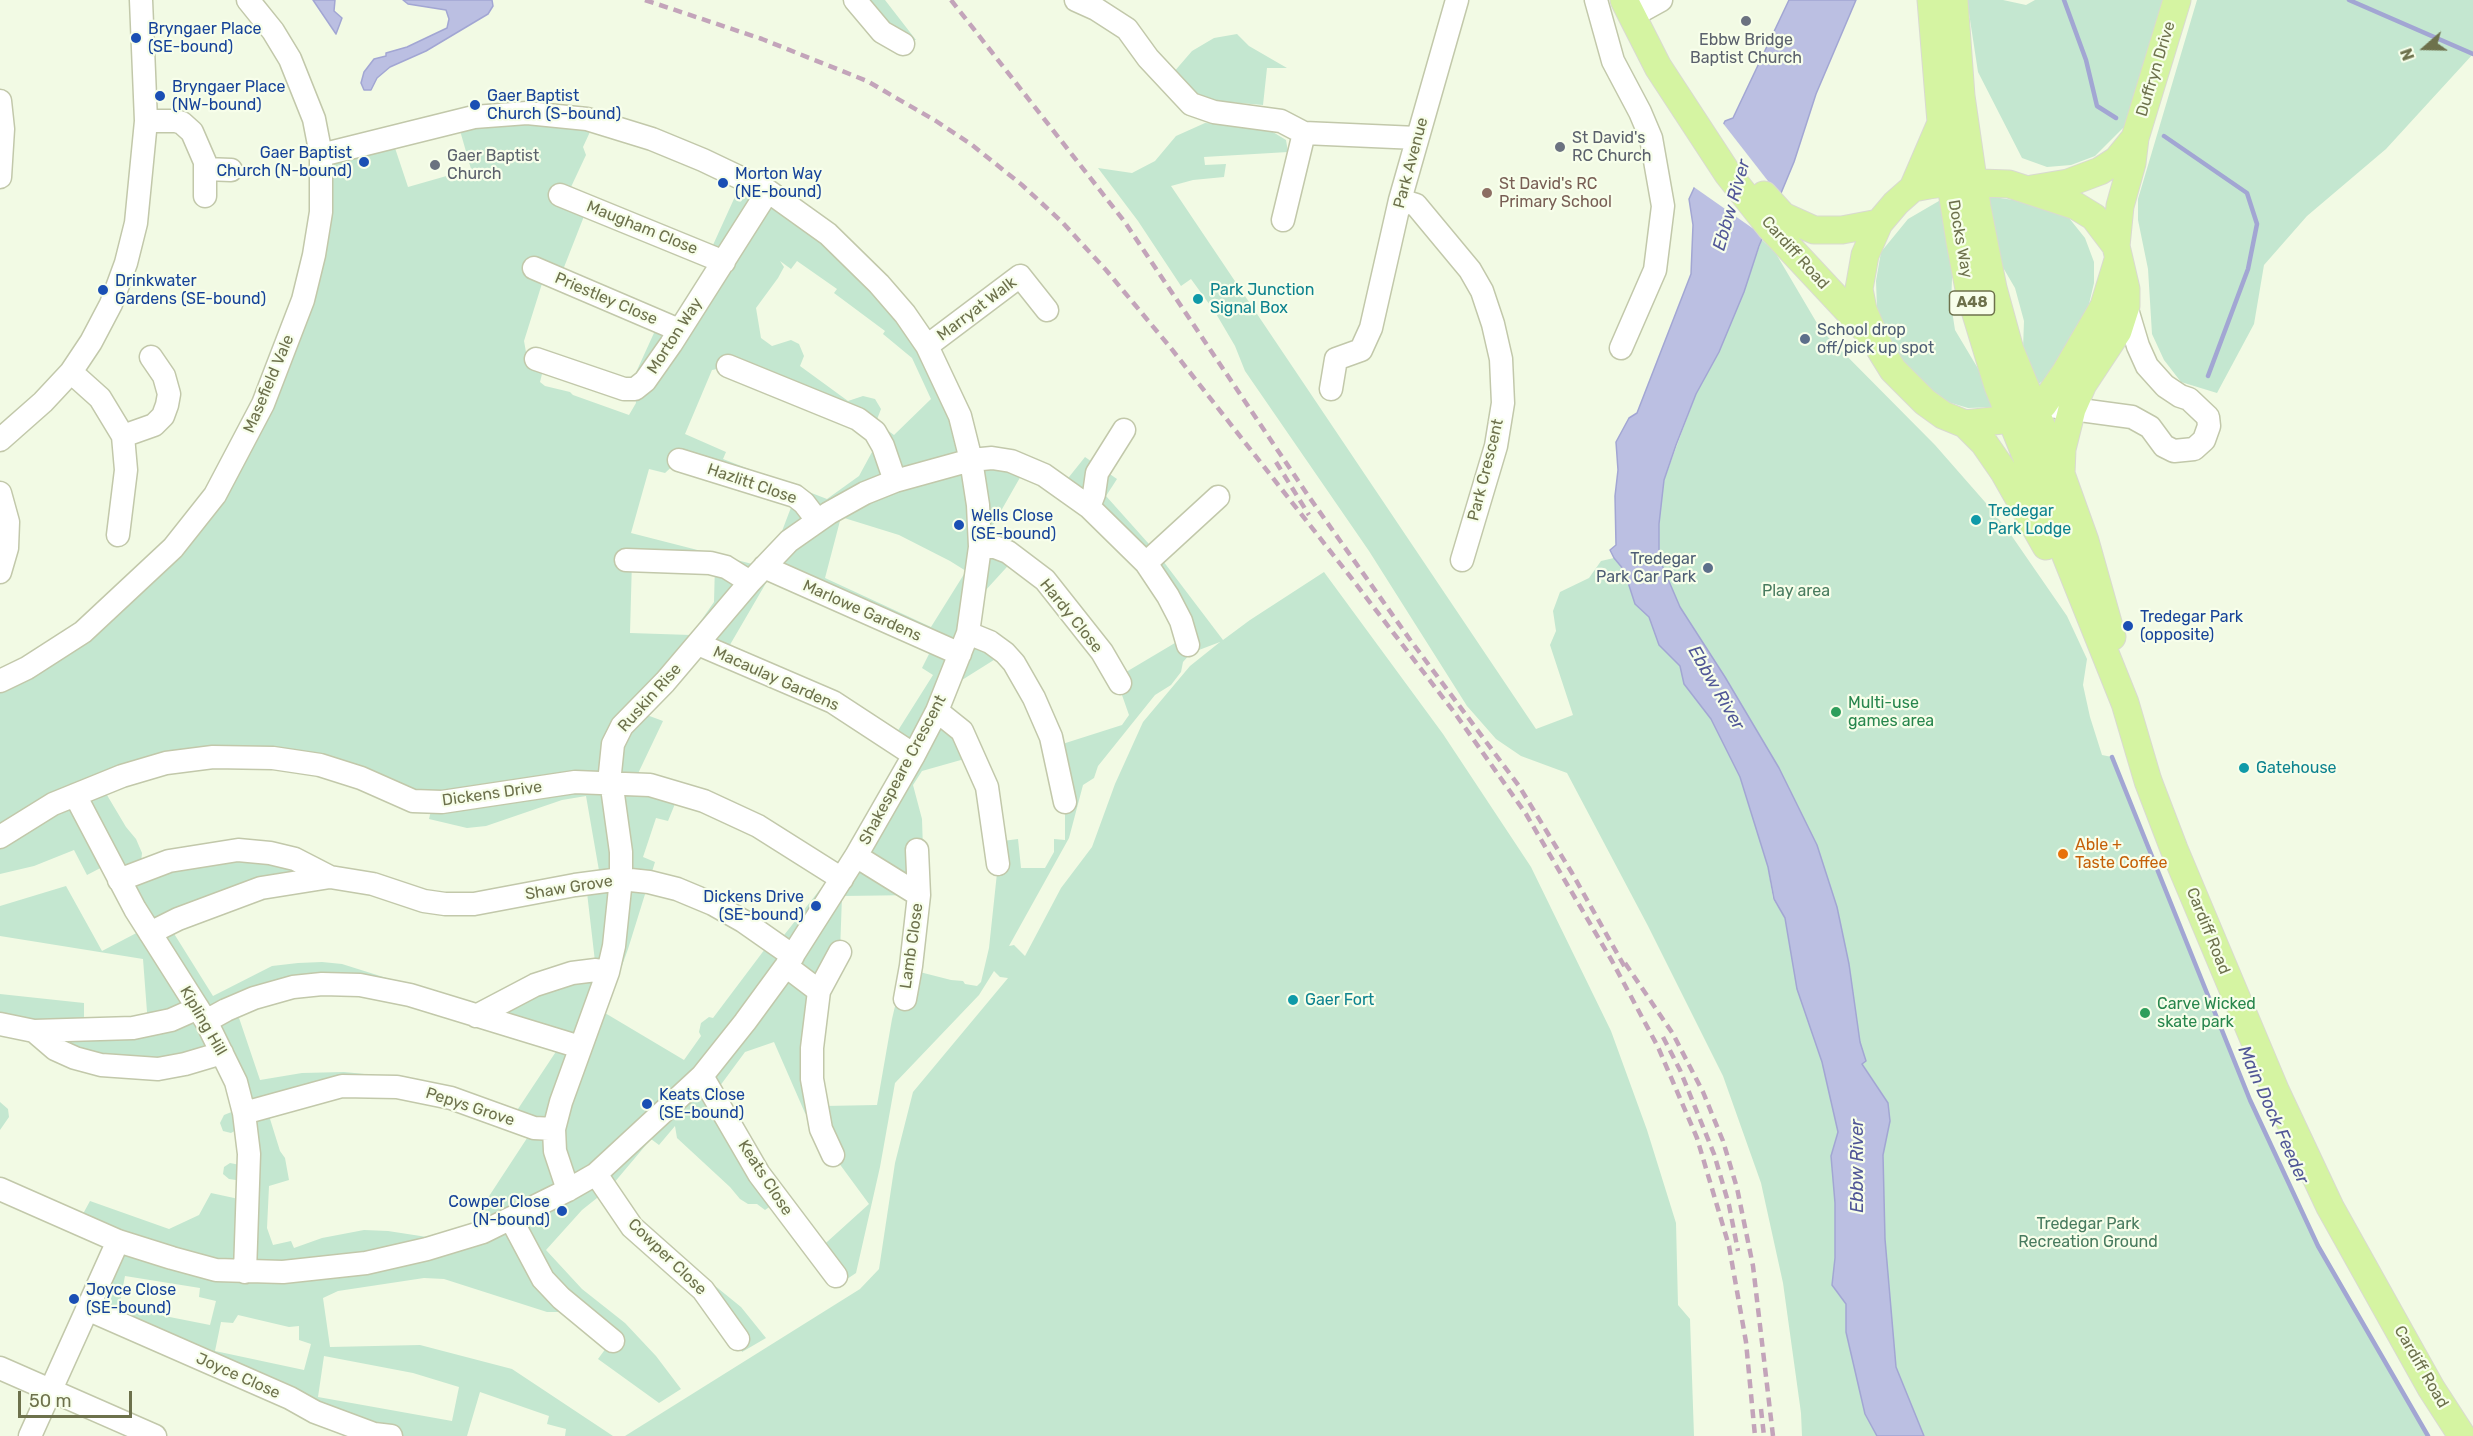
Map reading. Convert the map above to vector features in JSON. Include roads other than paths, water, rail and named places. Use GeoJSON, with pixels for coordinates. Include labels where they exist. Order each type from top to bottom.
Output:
{"type":"FeatureCollection","features":[{"type":"Feature","properties":{"kind":"main road","name":"Docks Way"},"geometry":{"type":"LineString","coordinates":[[1930,0],[1941,122],[1962,182]]}},
{"type":"Feature","properties":{"kind":"main road","name":"Docks Way"},"geometry":{"type":"LineString","coordinates":[[1954,0],[1961,96],[1962,182],[1970,294],[1978,326],[2030,412],[2061,474]]}},
{"type":"Feature","properties":{"kind":"main road","name":"Duffryn Drive"},"geometry":{"type":"LineString","coordinates":[[2117,253],[2120,206],[2132,163],[2135,138],[2177,0]]}},
{"type":"Feature","properties":{"kind":"main road","name":"Cardiff Road"},"geometry":{"type":"LineString","coordinates":[[1628,8],[1658,67],[1682,102],[1743,168],[1774,219],[1874,339]]}},
{"type":"Feature","properties":{"kind":"main road","name":"A48"},"geometry":{"type":"LineString","coordinates":[[1961,96],[1988,158],[2020,187]]}},
{"type":"Feature","properties":{"kind":"main road","name":"A48"},"geometry":{"type":"LineString","coordinates":[[1913,189],[1941,122]]}},
{"type":"Feature","properties":{"kind":"main road","name":"Duffryn Drive"},"geometry":{"type":"LineString","coordinates":[[2020,187],[2068,183],[2100,171],[2117,160],[2135,138]]}},
{"type":"Feature","properties":{"kind":"main road"},"geometry":{"type":"LineString","coordinates":[[1962,182],[2020,187],[2076,206],[2094,217],[2117,253],[2104,306],[2066,373],[2030,412],[1965,424],[1943,415],[1910,388],[1893,370],[1874,339],[1863,310],[1859,289],[1865,255],[1878,222],[1913,189],[1962,182]]}},
{"type":"Feature","properties":{"kind":"main road","name":"Cardiff Road"},"geometry":{"type":"LineString","coordinates":[[1774,219],[1815,230],[1842,230],[1878,222]]}},
{"type":"Feature","properties":{"kind":"main road","name":"A48"},"geometry":{"type":"LineString","coordinates":[[2061,474],[2062,449],[2072,409],[2083,384],[2118,331],[2126,306],[2126,289],[2117,253]]}},
{"type":"Feature","properties":{"kind":"main road","name":"Docks Way"},"geometry":{"type":"LineString","coordinates":[[2030,412],[2083,602]]}},
{"type":"Feature","properties":{"kind":"main road","name":"A48"},"geometry":{"type":"LineString","coordinates":[[1965,424],[1984,443],[2004,472],[2046,546],[2083,602]]}},
{"type":"Feature","properties":{"kind":"main road","name":"Cardiff Road"},"geometry":{"type":"LineString","coordinates":[[2061,474],[2088,549],[2110,625],[2125,703],[2148,781],[2227,979],[2276,1092],[2330,1207],[2431,1388],[2462,1436]]}},
{"type":"Feature","properties":{"kind":"main road","name":"Cardiff Road"},"geometry":{"type":"LineString","coordinates":[[2083,602],[2125,703]]}},
{"type":"Feature","properties":{"kind":"street"},"geometry":{"type":"LineString","coordinates":[[0,440],[43,402],[71,372],[91,342],[111,304],[126,263],[136,223],[146,121],[141,0]]}},
{"type":"Feature","properties":{"kind":"street","name":"Masefield Vale"},"geometry":{"type":"LineString","coordinates":[[0,681],[27,668],[83,632],[172,548],[214,495],[263,404],[303,300],[321,212],[321,155],[314,119],[290,59],[273,31],[248,0]]}},
{"type":"Feature","properties":{"kind":"street"},"geometry":{"type":"LineString","coordinates":[[855,0],[882,32],[903,44]]}},
{"type":"Feature","properties":{"kind":"street"},"geometry":{"type":"LineString","coordinates":[[1076,0],[1096,9],[1127,29],[1148,58],[1191,105],[1214,112],[1281,121],[1304,133],[1417,138]]}},
{"type":"Feature","properties":{"kind":"street","name":"Park Avenue"},"geometry":{"type":"LineString","coordinates":[[1330,389],[1336,359],[1362,350],[1371,328],[1400,200],[1457,0]]}},
{"type":"Feature","properties":{"kind":"street"},"geometry":{"type":"LineString","coordinates":[[1596,0],[1613,61],[1651,138],[1663,206],[1654,270],[1621,348]]}},
{"type":"Feature","properties":{"kind":"street"},"geometry":{"type":"LineString","coordinates":[[1628,8],[1661,0]]}},
{"type":"Feature","properties":{"kind":"street"},"geometry":{"type":"LineString","coordinates":[[0,101],[3,129],[0,177]]}},
{"type":"Feature","properties":{"kind":"street","name":"Shakespeare Crescent"},"geometry":{"type":"LineString","coordinates":[[0,1189],[118,1240],[216,1270],[245,1272],[314,1270],[366,1263],[427,1250],[476,1234],[511,1219],[596,1174],[702,1076],[789,961],[856,856],[914,755],[937,711],[968,633],[980,547],[978,505],[971,460],[960,416],[927,346],[905,314],[828,234],[768,191],[652,139],[587,119],[527,113],[474,117],[321,155]]}},
{"type":"Feature","properties":{"kind":"street"},"geometry":{"type":"LineString","coordinates":[[146,121],[176,121],[188,127],[204,156],[205,196]]}},
{"type":"Feature","properties":{"kind":"street"},"geometry":{"type":"LineString","coordinates":[[1283,220],[1304,133]]}},
{"type":"Feature","properties":{"kind":"street"},"geometry":{"type":"LineString","coordinates":[[205,169],[231,170]]}},
{"type":"Feature","properties":{"kind":"street","name":"Morton Way"},"geometry":{"type":"LineString","coordinates":[[536,359],[624,389],[635,389],[645,381],[768,191]]}},
{"type":"Feature","properties":{"kind":"street","name":"Maugham Close"},"geometry":{"type":"LineString","coordinates":[[560,195],[724,262]]}},
{"type":"Feature","properties":{"kind":"street","name":"Park Crescent"},"geometry":{"type":"LineString","coordinates":[[1400,200],[1416,205],[1470,270],[1482,291],[1501,359],[1503,403],[1496,447],[1462,560]]}},
{"type":"Feature","properties":{"kind":"street","name":"Priestley Close"},"geometry":{"type":"LineString","coordinates":[[534,268],[679,330]]}},
{"type":"Feature","properties":{"kind":"street","name":"Marryat Walk"},"geometry":{"type":"LineString","coordinates":[[927,346],[1020,276],[1047,310]]}},
{"type":"Feature","properties":{"kind":"street"},"geometry":{"type":"LineString","coordinates":[[2030,412],[2072,409],[2132,417],[2150,427],[2164,446],[2174,451],[2194,449],[2207,435],[2208,417],[2200,408],[2164,386],[2147,366],[2138,346],[2126,306]]}},
{"type":"Feature","properties":{"kind":"street"},"geometry":{"type":"LineString","coordinates":[[123,436],[154,425],[163,416],[167,405],[169,394],[164,376],[151,357]]}},
{"type":"Feature","properties":{"kind":"street"},"geometry":{"type":"LineString","coordinates":[[728,366],[858,419],[875,432],[884,446],[895,482]]}},
{"type":"Feature","properties":{"kind":"street"},"geometry":{"type":"LineString","coordinates":[[71,372],[100,398],[123,436],[126,470],[118,535]]}},
{"type":"Feature","properties":{"kind":"street"},"geometry":{"type":"LineString","coordinates":[[1089,507],[1094,494],[1097,473],[1124,430]]}},
{"type":"Feature","properties":{"kind":"street","name":"Ruskin Rise"},"geometry":{"type":"LineString","coordinates":[[568,1190],[555,1151],[554,1129],[561,1102],[608,972],[614,945],[621,879],[621,852],[611,782],[613,744],[622,726],[698,644],[757,574],[789,542],[817,520],[865,493],[895,482],[971,460],[992,458],[1019,464],[1044,475],[1089,507],[1146,563],[1181,621],[1188,645]]}},
{"type":"Feature","properties":{"kind":"street","name":"Hazlitt Close"},"geometry":{"type":"LineString","coordinates":[[679,460],[795,496],[804,503],[817,520]]}},
{"type":"Feature","properties":{"kind":"street"},"geometry":{"type":"LineString","coordinates":[[0,493],[8,522],[8,548],[0,572]]}},
{"type":"Feature","properties":{"kind":"street"},"geometry":{"type":"LineString","coordinates":[[1146,563],[1218,497]]}},
{"type":"Feature","properties":{"kind":"street","name":"Hardy Close"},"geometry":{"type":"LineString","coordinates":[[980,547],[995,547],[1008,552],[1045,580],[1102,652],[1119,683]]}},
{"type":"Feature","properties":{"kind":"street","name":"Marlowe Gardens"},"geometry":{"type":"LineString","coordinates":[[626,560],[710,563],[757,574],[960,654]]}},
{"type":"Feature","properties":{"kind":"street"},"geometry":{"type":"LineString","coordinates":[[968,633],[990,642],[1014,663],[1034,698],[1051,737],[1065,802]]}},
{"type":"Feature","properties":{"kind":"street","name":"Macaulay Gardens"},"geometry":{"type":"LineString","coordinates":[[698,644],[833,702],[914,755]]}},
{"type":"Feature","properties":{"kind":"street"},"geometry":{"type":"LineString","coordinates":[[937,711],[962,731],[987,787],[998,864]]}},
{"type":"Feature","properties":{"kind":"street","name":"Dickens Drive"},"geometry":{"type":"LineString","coordinates":[[0,837],[53,804],[122,776],[166,763],[213,757],[273,758],[320,765],[361,778],[413,801],[441,802],[575,782],[650,785],[704,801],[758,826],[842,879]]}},
{"type":"Feature","properties":{"kind":"street","name":"Kipling Hill"},"geometry":{"type":"LineString","coordinates":[[75,795],[119,880],[202,1014],[236,1082],[244,1113],[249,1190],[245,1272]]}},
{"type":"Feature","properties":{"kind":"street","name":"Shaw Grove"},"geometry":{"type":"LineString","coordinates":[[119,880],[169,861],[238,850],[270,853],[295,860],[330,877],[373,884],[424,901],[445,904],[474,904],[574,885],[621,879],[649,882],[677,889],[713,904],[743,921],[819,991]]}},
{"type":"Feature","properties":{"kind":"street"},"geometry":{"type":"LineString","coordinates":[[917,850],[919,895]]}},
{"type":"Feature","properties":{"kind":"street","name":"Lamb Close"},"geometry":{"type":"LineString","coordinates":[[856,856],[919,895],[912,966],[905,999]]}},
{"type":"Feature","properties":{"kind":"street","name":"Shaw Grove"},"geometry":{"type":"LineString","coordinates":[[150,933],[217,903],[261,888],[330,877]]}},
{"type":"Feature","properties":{"kind":"street"},"geometry":{"type":"LineString","coordinates":[[833,1155],[821,1129],[812,1079],[812,1048],[819,991],[840,952]]}},
{"type":"Feature","properties":{"kind":"street"},"geometry":{"type":"LineString","coordinates":[[476,1016],[535,985],[572,973],[596,970],[608,972]]}},
{"type":"Feature","properties":{"kind":"street"},"geometry":{"type":"LineString","coordinates":[[0,1024],[34,1031],[133,1028],[226,1010],[254,998],[293,987],[322,984],[360,985],[393,991],[580,1047]]}},
{"type":"Feature","properties":{"kind":"street"},"geometry":{"type":"LineString","coordinates":[[34,1031],[55,1049],[75,1058],[112,1066],[158,1069],[222,1053]]}},
{"type":"Feature","properties":{"kind":"street","name":"Keats Close"},"geometry":{"type":"LineString","coordinates":[[702,1076],[759,1174],[836,1276]]}},
{"type":"Feature","properties":{"kind":"street","name":"Pepys Grove"},"geometry":{"type":"LineString","coordinates":[[244,1113],[342,1086],[398,1087],[451,1098],[534,1128],[554,1129]]}},
{"type":"Feature","properties":{"kind":"street","name":"Cowper Close"},"geometry":{"type":"LineString","coordinates":[[596,1174],[632,1227],[703,1290],[738,1339]]}},
{"type":"Feature","properties":{"kind":"street"},"geometry":{"type":"LineString","coordinates":[[511,1219],[543,1279],[569,1305],[613,1341]]}},
{"type":"Feature","properties":{"kind":"street"},"geometry":{"type":"LineString","coordinates":[[30,1436],[118,1240]]}},
{"type":"Feature","properties":{"kind":"street","name":"Joyce Close"},"geometry":{"type":"LineString","coordinates":[[87,1309],[290,1398],[315,1412],[375,1434],[391,1436]]}},
{"type":"Feature","properties":{"kind":"street"},"geometry":{"type":"LineString","coordinates":[[0,1368],[155,1436]]}},
{"type":"Feature","properties":{"kind":"water"},"geometry":{"type":"Polygon","coordinates":[[[313,0],[335,0],[334,11],[342,18],[336,34],[313,0]]]}},
{"type":"Feature","properties":{"kind":"water"},"geometry":{"type":"Polygon","coordinates":[[[403,0],[492,0],[493,6],[488,14],[426,51],[390,67],[377,78],[371,90],[364,90],[361,83],[364,72],[374,59],[386,56],[386,53],[407,47],[447,28],[449,19],[446,10],[408,4],[403,0]]]}},
{"type":"Feature","properties":{"kind":"water","name":"Ebbw River"},"geometry":{"type":"Polygon","coordinates":[[[1789,0],[1856,0],[1816,94],[1794,162],[1759,246],[1744,292],[1719,352],[1696,394],[1676,445],[1664,480],[1659,524],[1659,558],[1680,607],[1779,768],[1817,845],[1837,907],[1849,964],[1860,1042],[1866,1061],[1862,1064],[1888,1103],[1890,1121],[1883,1155],[1885,1239],[1896,1367],[1924,1436],[1877,1436],[1865,1414],[1846,1332],[1846,1304],[1832,1285],[1835,1258],[1835,1203],[1831,1156],[1838,1132],[1822,1062],[1797,989],[1785,918],[1774,899],[1768,867],[1740,777],[1711,719],[1684,684],[1680,666],[1659,645],[1649,617],[1635,604],[1624,570],[1610,550],[1616,545],[1615,496],[1618,470],[1616,442],[1629,418],[1637,413],[1691,274],[1693,225],[1689,199],[1725,121],[1733,118],[1789,0]]]}},
{"type":"Feature","properties":{"kind":"waterway"},"geometry":{"type":"LineString","coordinates":[[2064,0],[2086,60],[2097,106],[2116,118]]}},
{"type":"Feature","properties":{"kind":"waterway"},"geometry":{"type":"LineString","coordinates":[[2349,0],[2473,54]]}},
{"type":"Feature","properties":{"kind":"waterway"},"geometry":{"type":"LineString","coordinates":[[2164,136],[2247,193],[2257,224],[2248,269],[2208,376]]}},
{"type":"Feature","properties":{"kind":"waterway","name":"Main Dock Feeder"},"geometry":{"type":"LineString","coordinates":[[2112,757],[2250,1100],[2318,1246],[2428,1436]]}},
{"type":"Feature","properties":{"kind":"railway"},"geometry":{"type":"LineString","coordinates":[[645,0],[762,39],[867,81],[972,145],[1022,185],[1062,222],[1106,270],[1170,347],[1349,575],[1454,712],[1526,814],[1612,961],[1658,1047],[1697,1138],[1729,1246],[1746,1342],[1755,1436]]}},
{"type":"Feature","properties":{"kind":"railway"},"geometry":{"type":"LineString","coordinates":[[951,0],[1124,221],[1307,494],[1411,641],[1519,786],[1572,873],[1627,971]]}},
{"type":"Feature","properties":{"kind":"railway"},"geometry":{"type":"LineString","coordinates":[[1276,462],[1309,515]]}},
{"type":"Feature","properties":{"kind":"railway"},"geometry":{"type":"LineString","coordinates":[[1625,963],[1673,1034],[1703,1092],[1723,1141],[1737,1188],[1753,1266],[1773,1436]]}},
{"type":"Feature","properties":{"kind":"railway"},"geometry":{"type":"LineString","coordinates":[[1663,1037],[1680,1070],[1714,1154],[1729,1205],[1738,1251]]}},
{"type":"Feature","properties":{"kind":"railway"},"geometry":{"type":"LineString","coordinates":[[1761,1409],[1764,1436]]}},
{"type":"Feature","properties":{"kind":"place","name":"Ebbw Bridge Baptist Church"},"geometry":{"type":"Point","coordinates":[1746,21]}},
{"type":"Feature","properties":{"kind":"place","name":"Bryngaer Place (SE-bound)"},"geometry":{"type":"Point","coordinates":[136,38]}},
{"type":"Feature","properties":{"kind":"place","name":"Bryngaer Place (NW-bound)"},"geometry":{"type":"Point","coordinates":[160,96]}},
{"type":"Feature","properties":{"kind":"place","name":"Gaer Baptist Church (S-bound)"},"geometry":{"type":"Point","coordinates":[475,105]}},
{"type":"Feature","properties":{"kind":"place","name":"St David's RC Church"},"geometry":{"type":"Point","coordinates":[1560,147]}},
{"type":"Feature","properties":{"kind":"place","name":"Gaer Baptist Church (N-bound)"},"geometry":{"type":"Point","coordinates":[364,162]}},
{"type":"Feature","properties":{"kind":"place","name":"Gaer Baptist Church"},"geometry":{"type":"Point","coordinates":[435,165]}},
{"type":"Feature","properties":{"kind":"place","name":"Morton Way (NE-bound)"},"geometry":{"type":"Point","coordinates":[723,183]}},
{"type":"Feature","properties":{"kind":"place","name":"St David's RC Primary School"},"geometry":{"type":"Point","coordinates":[1487,193]}},
{"type":"Feature","properties":{"kind":"place","name":"Drinkwater Gardens (SE-bound)"},"geometry":{"type":"Point","coordinates":[103,290]}},
{"type":"Feature","properties":{"kind":"place","name":"Park Junction Signal Box"},"geometry":{"type":"Point","coordinates":[1198,299]}},
{"type":"Feature","properties":{"kind":"place","name":"School drop off/pick up spot"},"geometry":{"type":"Point","coordinates":[1805,339]}},
{"type":"Feature","properties":{"kind":"place","name":"Tredegar Park Lodge"},"geometry":{"type":"Point","coordinates":[1976,520]}},
{"type":"Feature","properties":{"kind":"place","name":"Wells Close (SE-bound)"},"geometry":{"type":"Point","coordinates":[959,525]}},
{"type":"Feature","properties":{"kind":"place","name":"Tredegar Park Car Park"},"geometry":{"type":"Point","coordinates":[1708,568]}},
{"type":"Feature","properties":{"kind":"place","name":"Tredegar Park (opposite)"},"geometry":{"type":"Point","coordinates":[2128,626]}},
{"type":"Feature","properties":{"kind":"place","name":"Multi-use games area"},"geometry":{"type":"Point","coordinates":[1836,712]}},
{"type":"Feature","properties":{"kind":"place","name":"Gatehouse"},"geometry":{"type":"Point","coordinates":[2244,768]}},
{"type":"Feature","properties":{"kind":"place","name":"Able + Taste Coffee"},"geometry":{"type":"Point","coordinates":[2063,854]}},
{"type":"Feature","properties":{"kind":"place","name":"Dickens Drive (SE-bound)"},"geometry":{"type":"Point","coordinates":[816,906]}},
{"type":"Feature","properties":{"kind":"place","name":"Gaer Fort"},"geometry":{"type":"Point","coordinates":[1293,1000]}},
{"type":"Feature","properties":{"kind":"place","name":"Carve Wicked skate park"},"geometry":{"type":"Point","coordinates":[2145,1013]}},
{"type":"Feature","properties":{"kind":"place","name":"Keats Close (SE-bound)"},"geometry":{"type":"Point","coordinates":[647,1104]}},
{"type":"Feature","properties":{"kind":"place","name":"Cowper Close (N-bound)"},"geometry":{"type":"Point","coordinates":[562,1211]}},
{"type":"Feature","properties":{"kind":"place","name":"Joyce Close (SE-bound)"},"geometry":{"type":"Point","coordinates":[74,1299]}},
{"type":"Feature","properties":{"kind":"park label","name":"Play area"},"geometry":{"type":"Point","coordinates":[1796,591]}},
{"type":"Feature","properties":{"kind":"park label","name":"Tredegar Park Recreation Ground"},"geometry":{"type":"Point","coordinates":[2088,1233]}}]}
